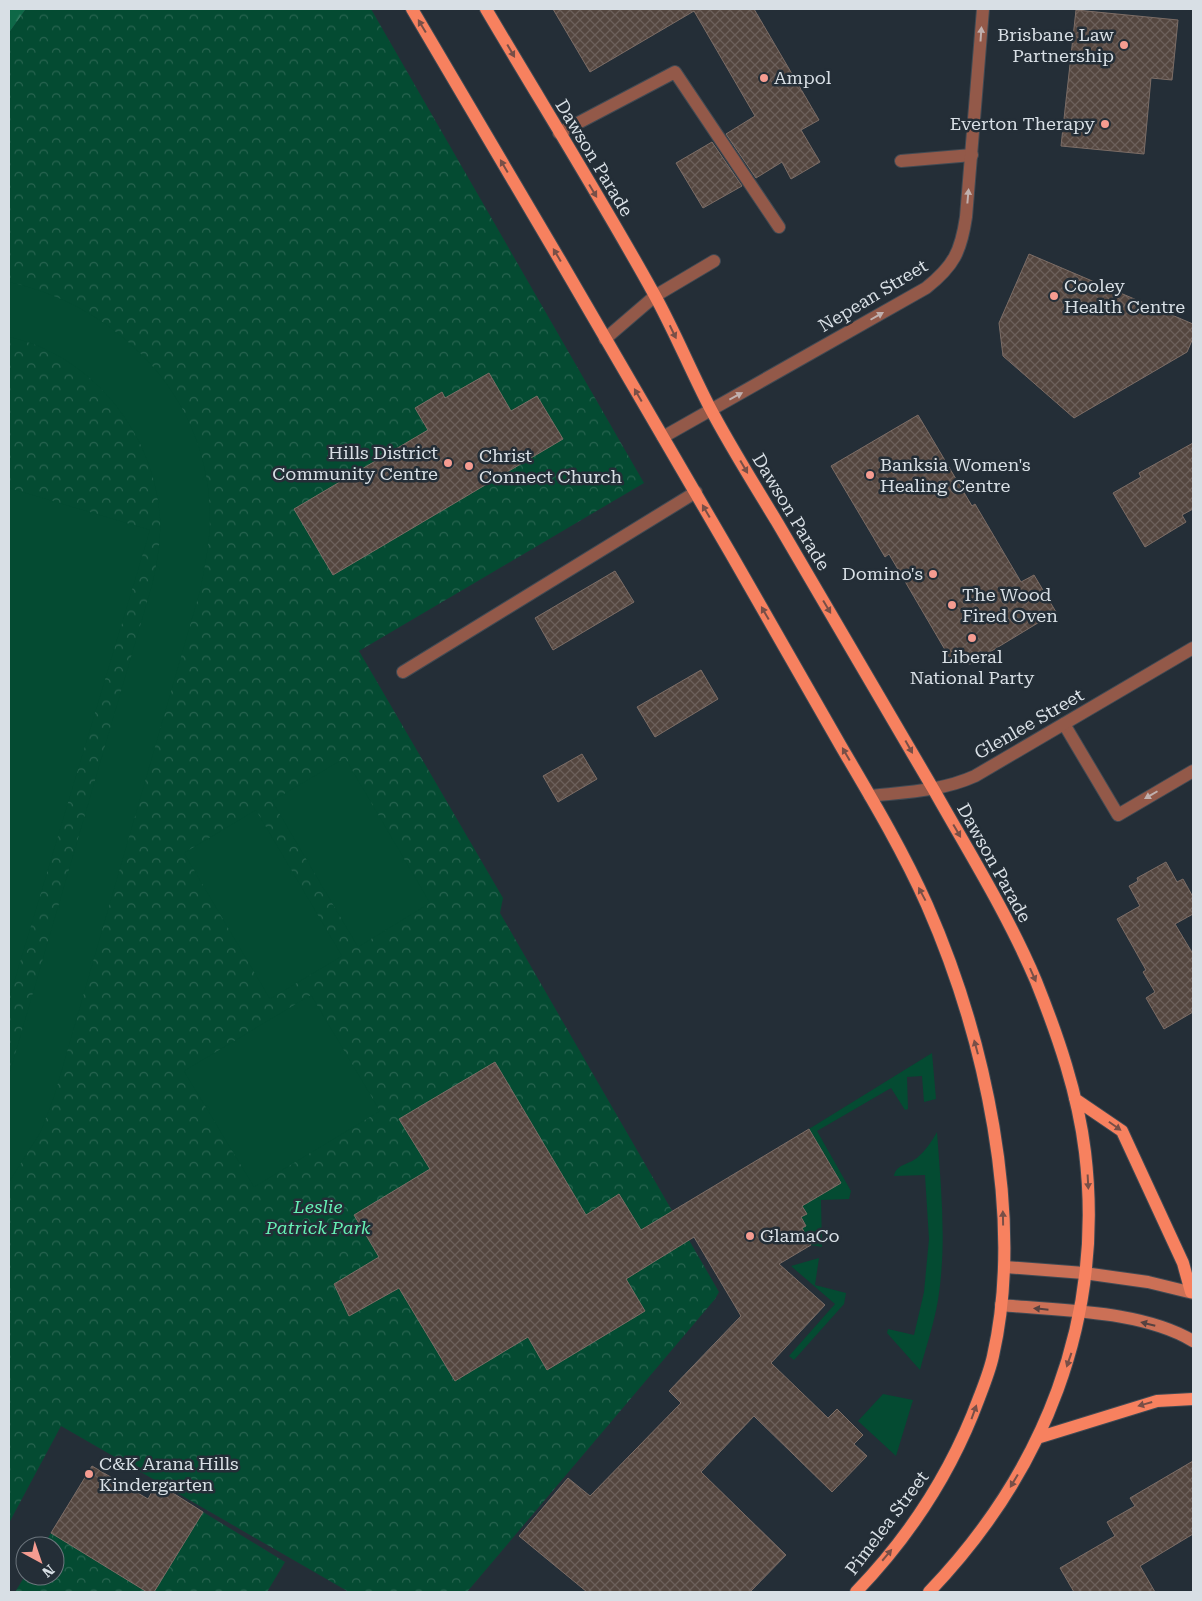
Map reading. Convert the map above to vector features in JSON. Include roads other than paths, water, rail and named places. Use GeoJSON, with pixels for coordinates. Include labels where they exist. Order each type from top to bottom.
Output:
{"type":"FeatureCollection","features":[{"type":"Feature","properties":{"kind":"main road"},"geometry":{"type":"LineString","coordinates":[[412,9],[696,492],[870,796],[926,902],[969,1022],[988,1095],[1003,1205],[1004,1267],[1001,1304]]}},
{"type":"Feature","properties":{"kind":"main road","name":"Dawson Parade"},"geometry":{"type":"LineString","coordinates":[[486,9],[655,296],[711,410],[933,789],[984,878],[1024,955],[1057,1040],[1075,1099],[1087,1175],[1088,1232],[1081,1313]]}},
{"type":"Feature","properties":{"kind":"main road"},"geometry":{"type":"LineString","coordinates":[[1075,1099],[1122,1131],[1183,1264],[1192,1292]]}},
{"type":"Feature","properties":{"kind":"main road","name":"Pimelea Street"},"geometry":{"type":"LineString","coordinates":[[856,1592],[921,1512],[955,1457],[993,1358],[1001,1304]]}},
{"type":"Feature","properties":{"kind":"main road"},"geometry":{"type":"LineString","coordinates":[[929,1592],[955,1565],[985,1527],[1022,1467],[1037,1438],[1069,1361],[1081,1313]]}},
{"type":"Feature","properties":{"kind":"main road"},"geometry":{"type":"LineString","coordinates":[[1037,1438],[1157,1401],[1193,1398]]}},
{"type":"Feature","properties":{"kind":"street","name":"Nepean Street"},"geometry":{"type":"LineString","coordinates":[[663,437],[907,299],[942,275],[953,262],[962,241],[972,155],[983,9]]}},
{"type":"Feature","properties":{"kind":"street"},"geometry":{"type":"LineString","coordinates":[[558,133],[675,72],[779,227]]}},
{"type":"Feature","properties":{"kind":"street"},"geometry":{"type":"LineString","coordinates":[[901,160],[972,155]]}},
{"type":"Feature","properties":{"kind":"street"},"geometry":{"type":"LineString","coordinates":[[605,339],[655,296],[714,261]]}},
{"type":"Feature","properties":{"kind":"street"},"geometry":{"type":"LineString","coordinates":[[402,672],[696,492]]}},
{"type":"Feature","properties":{"kind":"street","name":"Glenlee Street"},"geometry":{"type":"LineString","coordinates":[[870,796],[933,789],[975,776],[1193,648]]}},
{"type":"Feature","properties":{"kind":"street"},"geometry":{"type":"LineString","coordinates":[[1064,724],[1118,815],[1193,771]]}},
{"type":"Feature","properties":{"kind":"street"},"geometry":{"type":"LineString","coordinates":[[1004,1267],[1084,1273],[1148,1282],[1192,1292]]}},
{"type":"Feature","properties":{"kind":"street"},"geometry":{"type":"LineString","coordinates":[[1001,1304],[1081,1313],[1155,1325],[1193,1341]]}},
{"type":"Feature","properties":{"kind":"place","name":"Brisbane Law Partnership"},"geometry":{"type":"Point","coordinates":[1124,45]}},
{"type":"Feature","properties":{"kind":"place","name":"Ampol"},"geometry":{"type":"Point","coordinates":[764,78]}},
{"type":"Feature","properties":{"kind":"place","name":"Everton Therapy"},"geometry":{"type":"Point","coordinates":[1105,124]}},
{"type":"Feature","properties":{"kind":"place","name":"Cooley Health Centre"},"geometry":{"type":"Point","coordinates":[1054,296]}},
{"type":"Feature","properties":{"kind":"place","name":"Hills District Community Centre"},"geometry":{"type":"Point","coordinates":[448,463]}},
{"type":"Feature","properties":{"kind":"place","name":"Christ Connect Church"},"geometry":{"type":"Point","coordinates":[469,466]}},
{"type":"Feature","properties":{"kind":"place","name":"Banksia Women's Healing Centre"},"geometry":{"type":"Point","coordinates":[870,475]}},
{"type":"Feature","properties":{"kind":"place","name":"Domino's"},"geometry":{"type":"Point","coordinates":[933,574]}},
{"type":"Feature","properties":{"kind":"place","name":"The Wood Fired Oven"},"geometry":{"type":"Point","coordinates":[952,605]}},
{"type":"Feature","properties":{"kind":"place","name":"Liberal National Party"},"geometry":{"type":"Point","coordinates":[972,638]}},
{"type":"Feature","properties":{"kind":"place","name":"GlamaCo"},"geometry":{"type":"Point","coordinates":[750,1236]}},
{"type":"Feature","properties":{"kind":"place","name":"C&K Arana Hills Kindergarten"},"geometry":{"type":"Point","coordinates":[89,1474]}},
{"type":"Feature","properties":{"kind":"park label","name":"Leslie Patrick Park"},"geometry":{"type":"Point","coordinates":[318,1217]}}]}
